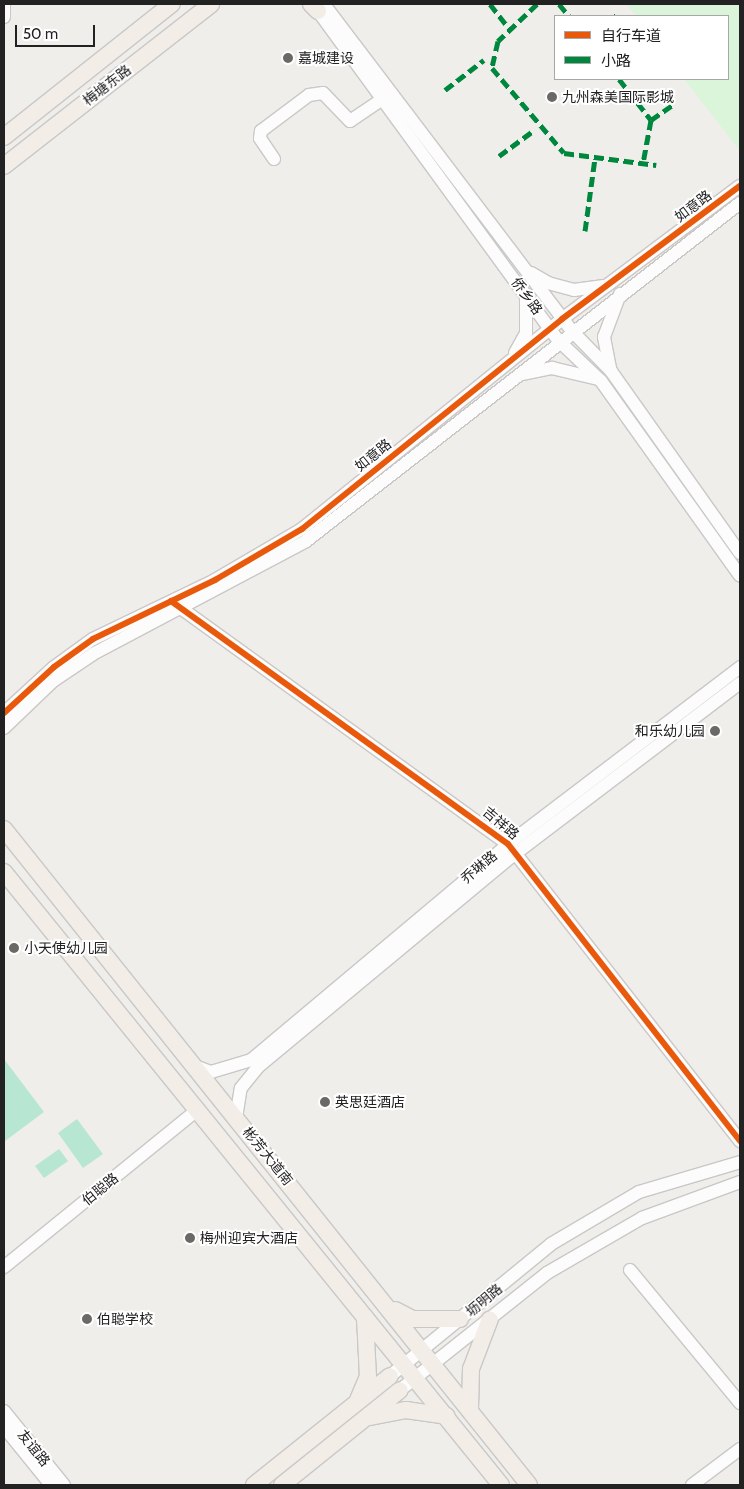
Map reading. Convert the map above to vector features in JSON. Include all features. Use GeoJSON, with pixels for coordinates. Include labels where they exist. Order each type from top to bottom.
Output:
{"type":"FeatureCollection","features":[{"type":"Feature","properties":{"kind":"main road","name":"梅塘东路"},"geometry":{"type":"LineString","coordinates":[[4,166],[211,4]]}},
{"type":"Feature","properties":{"kind":"main road","name":"梅塘东路"},"geometry":{"type":"LineString","coordinates":[[4,137],[166,6]]}},
{"type":"Feature","properties":{"kind":"main road","name":"彬芳大道南"},"geometry":{"type":"LineString","coordinates":[[4,829],[391,1308],[529,1485]]}},
{"type":"Feature","properties":{"kind":"main road","name":"彬芳大道南"},"geometry":{"type":"LineString","coordinates":[[4,872],[196,1111],[447,1416],[501,1485]]}},
{"type":"Feature","properties":{"kind":"main road"},"geometry":{"type":"LineString","coordinates":[[391,1308],[413,1319],[460,1319]]}},
{"type":"Feature","properties":{"kind":"main road"},"geometry":{"type":"LineString","coordinates":[[355,1405],[368,1377],[365,1317]]}},
{"type":"Feature","properties":{"kind":"main road"},"geometry":{"type":"LineString","coordinates":[[470,1409],[470,1369],[490,1319]]}},
{"type":"Feature","properties":{"kind":"main road","name":"坜明路"},"geometry":{"type":"LineString","coordinates":[[254,1485],[390,1376]]}},
{"type":"Feature","properties":{"kind":"main road","name":"坜明路"},"geometry":{"type":"LineString","coordinates":[[282,1485],[400,1390]]}},
{"type":"Feature","properties":{"kind":"main road"},"geometry":{"type":"LineString","coordinates":[[364,1419],[406,1410],[447,1416]]}},
{"type":"Feature","properties":{"kind":"street"},"geometry":{"type":"LineString","coordinates":[[4,5],[4,17]]}},
{"type":"Feature","properties":{"kind":"street","name":"侨乡路"},"geometry":{"type":"LineString","coordinates":[[320,6],[383,99],[559,341],[602,380],[740,576]]}},
{"type":"Feature","properties":{"kind":"street","name":"侨乡路"},"geometry":{"type":"LineString","coordinates":[[320,6],[572,331],[611,371],[740,553]]}},
{"type":"Feature","properties":{"kind":"street"},"geometry":{"type":"LineString","coordinates":[[274,159],[260,138],[261,131],[309,95],[324,93],[350,121],[383,99]]}},
{"type":"Feature","properties":{"kind":"street","name":"如意路"},"geometry":{"type":"LineString","coordinates":[[4,728],[53,681],[93,654],[302,529],[562,318],[740,186]]}},
{"type":"Feature","properties":{"kind":"street","name":"如意路"},"geometry":{"type":"LineString","coordinates":[[4,713],[54,666],[93,639],[176,605],[306,541],[559,341],[740,203]]}},
{"type":"Feature","properties":{"kind":"street"},"geometry":{"type":"LineString","coordinates":[[525,268],[548,283],[574,290],[609,284]]}},
{"type":"Feature","properties":{"kind":"street"},"geometry":{"type":"LineString","coordinates":[[510,360],[526,334],[526,294]]}},
{"type":"Feature","properties":{"kind":"street"},"geometry":{"type":"LineString","coordinates":[[611,371],[604,336],[620,294]]}},
{"type":"Feature","properties":{"kind":"street"},"geometry":{"type":"LineString","coordinates":[[516,376],[552,368],[602,380]]}},
{"type":"Feature","properties":{"kind":"street","name":"吉祥路"},"geometry":{"type":"LineString","coordinates":[[176,605],[508,844],[740,1141]]}},
{"type":"Feature","properties":{"kind":"street","name":"乔琳路"},"geometry":{"type":"LineString","coordinates":[[255,1063],[508,844],[740,667]]}},
{"type":"Feature","properties":{"kind":"street","name":"乔琳路"},"geometry":{"type":"LineString","coordinates":[[255,1063],[516,854],[740,683]]}},
{"type":"Feature","properties":{"kind":"street"},"geometry":{"type":"LineString","coordinates":[[195,1066],[211,1072],[255,1063]]}},
{"type":"Feature","properties":{"kind":"street"},"geometry":{"type":"LineString","coordinates":[[236,1118],[240,1088],[255,1063]]}},
{"type":"Feature","properties":{"kind":"street","name":"伯聪路"},"geometry":{"type":"LineString","coordinates":[[4,1267],[196,1111]]}},
{"type":"Feature","properties":{"kind":"street","name":"坜明路"},"geometry":{"type":"LineString","coordinates":[[390,1376],[551,1244],[639,1192],[740,1162]]}},
{"type":"Feature","properties":{"kind":"street","name":"坜明路"},"geometry":{"type":"LineString","coordinates":[[400,1390],[546,1273],[642,1218],[740,1182]]}},
{"type":"Feature","properties":{"kind":"street"},"geometry":{"type":"LineString","coordinates":[[630,1270],[735,1387],[740,1403]]}},
{"type":"Feature","properties":{"kind":"street","name":"友谊路"},"geometry":{"type":"LineString","coordinates":[[4,1411],[64,1485]]}},
{"type":"Feature","properties":{"kind":"street","name":"友谊路"},"geometry":{"type":"LineString","coordinates":[[4,1427],[51,1485]]}},
{"type":"Feature","properties":{"kind":"street"},"geometry":{"type":"LineString","coordinates":[[692,1485],[740,1449]]}},
{"type":"Feature","properties":{"kind":"green space"},"geometry":{"type":"Polygon","coordinates":[[[627,4],[740,4],[740,151],[685,80],[729,80],[729,15],[635,15],[627,4]]]}},
{"type":"Feature","properties":{"kind":"green space"},"geometry":{"type":"Polygon","coordinates":[[[4,1059],[44,1112],[5,1141],[4,1139],[4,1059]]]}},
{"type":"Feature","properties":{"kind":"green space"},"geometry":{"type":"Polygon","coordinates":[[[77,1119],[103,1154],[83,1168],[58,1133],[77,1119]]]}},
{"type":"Feature","properties":{"kind":"green space"},"geometry":{"type":"Polygon","coordinates":[[[59,1149],[68,1161],[44,1178],[35,1166],[59,1149]]]}},
{"type":"Feature","properties":{"kind":"marked path"},"geometry":{"type":"LineString","coordinates":[[490,4],[509,28]]}},
{"type":"Feature","properties":{"kind":"marked path"},"geometry":{"type":"LineString","coordinates":[[537,4],[498,41],[492,68],[564,153],[656,165]]}},
{"type":"Feature","properties":{"kind":"marked path"},"geometry":{"type":"LineString","coordinates":[[559,4],[568,15]]}},
{"type":"Feature","properties":{"kind":"marked path"},"geometry":{"type":"LineString","coordinates":[[445,90],[484,60]]}},
{"type":"Feature","properties":{"kind":"marked path"},"geometry":{"type":"LineString","coordinates":[[620,80],[651,120],[643,163]]}},
{"type":"Feature","properties":{"kind":"marked path"},"geometry":{"type":"LineString","coordinates":[[651,120],[674,104]]}},
{"type":"Feature","properties":{"kind":"marked path"},"geometry":{"type":"LineString","coordinates":[[499,156],[533,131]]}},
{"type":"Feature","properties":{"kind":"marked path"},"geometry":{"type":"LineString","coordinates":[[585,231],[595,158]]}},
{"type":"Feature","properties":{"kind":"cycle path"},"geometry":{"type":"LineString","coordinates":[[4,713],[54,667],[93,639],[215,580],[302,529],[562,319],[740,186]]}},
{"type":"Feature","properties":{"kind":"cycle path"},"geometry":{"type":"LineString","coordinates":[[171,601],[508,844],[740,1141]]}},
{"type":"Feature","properties":{"kind":"place","name":"嘉城建设"},"geometry":{"type":"Point","coordinates":[288,58]}},
{"type":"Feature","properties":{"kind":"place","name":"九州森美国际影城"},"geometry":{"type":"Point","coordinates":[552,97]}},
{"type":"Feature","properties":{"kind":"place","name":"和乐幼儿园"},"geometry":{"type":"Point","coordinates":[715,731]}},
{"type":"Feature","properties":{"kind":"place","name":"小天使幼儿园"},"geometry":{"type":"Point","coordinates":[14,948]}},
{"type":"Feature","properties":{"kind":"place","name":"英思廷酒店"},"geometry":{"type":"Point","coordinates":[325,1102]}},
{"type":"Feature","properties":{"kind":"place","name":"梅州迎宾大酒店"},"geometry":{"type":"Point","coordinates":[190,1238]}},
{"type":"Feature","properties":{"kind":"place","name":"伯聪学校"},"geometry":{"type":"Point","coordinates":[87,1319]}}]}
